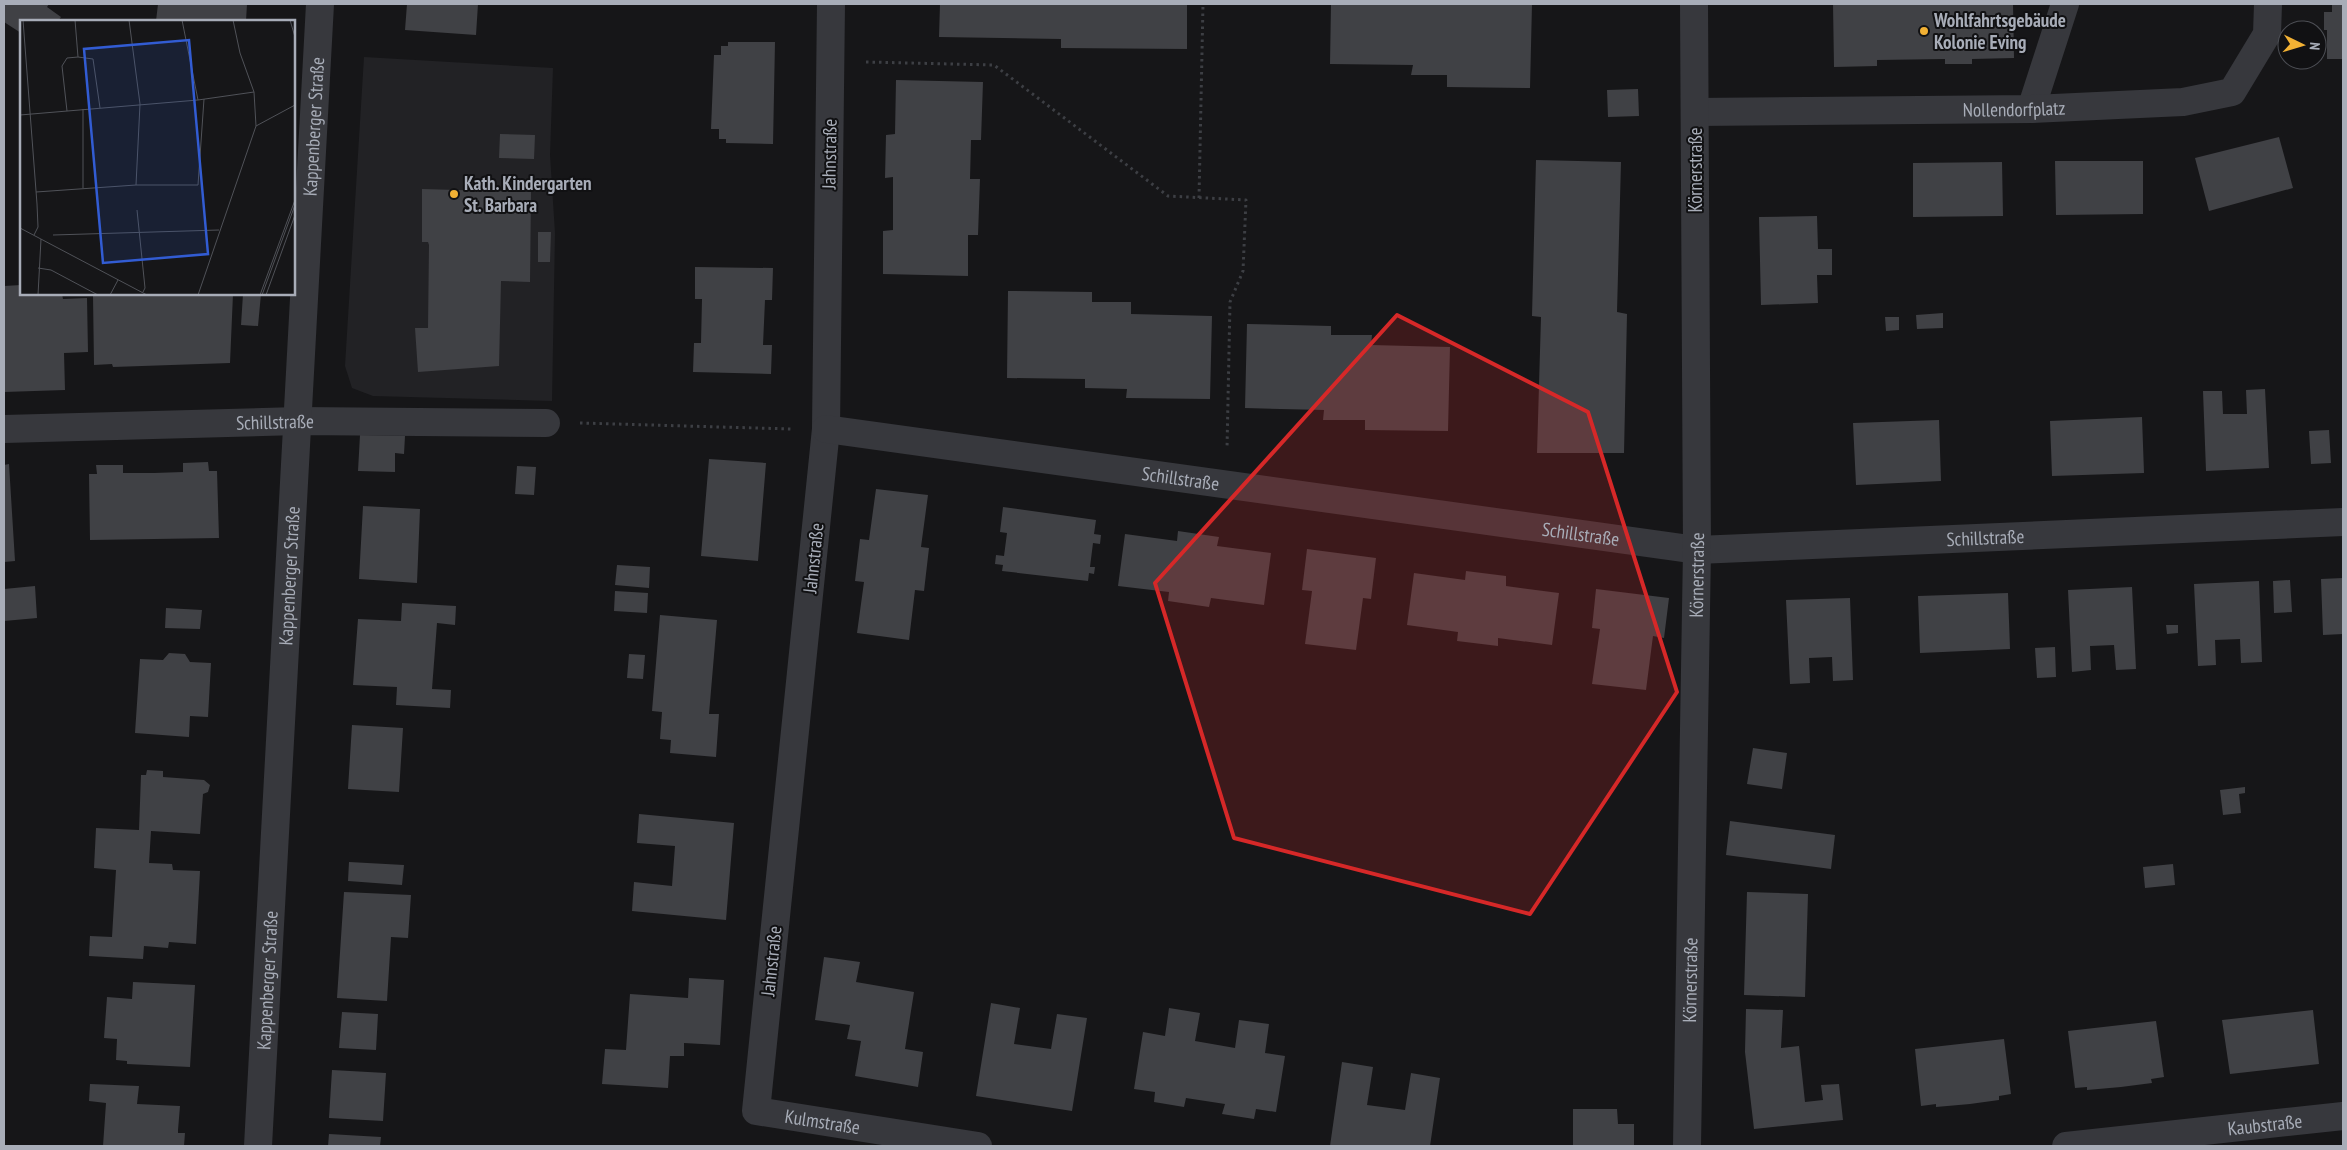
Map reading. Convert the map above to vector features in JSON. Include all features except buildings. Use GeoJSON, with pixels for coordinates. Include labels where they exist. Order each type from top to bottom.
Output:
{"type":"FeatureCollection","features":[{"type":"Feature","properties":{"kind":"street","name":"Kappenberger Straße"},"geometry":{"type":"LineString","coordinates":[[258,1146],[320,4]]}},
{"type":"Feature","properties":{"kind":"street","name":"Jahnstraße"},"geometry":{"type":"LineString","coordinates":[[756,1111],[826,430],[831,4]]}},
{"type":"Feature","properties":{"kind":"street","name":"Körnerstraße"},"geometry":{"type":"LineString","coordinates":[[1687,1146],[1697,550],[1694,4]]}},
{"type":"Feature","properties":{"kind":"street"},"geometry":{"type":"LineString","coordinates":[[2031,109],[2065,4]]}},
{"type":"Feature","properties":{"kind":"street","name":"Nollendorfplatz"},"geometry":{"type":"LineString","coordinates":[[1695,112],[2031,109],[2183,102],[2232,92],[2267,34],[2268,4]]}},
{"type":"Feature","properties":{"kind":"street","name":"Schillstraße"},"geometry":{"type":"LineString","coordinates":[[4,429],[298,421],[546,423]]}},
{"type":"Feature","properties":{"kind":"street","name":"Schillstraße"},"geometry":{"type":"LineString","coordinates":[[826,430],[1697,550],[2343,522]]}},
{"type":"Feature","properties":{"kind":"street","name":"Kulmstraße"},"geometry":{"type":"LineString","coordinates":[[756,1111],[978,1146]]}},
{"type":"Feature","properties":{"kind":"street","name":"Kaubstraße"},"geometry":{"type":"LineString","coordinates":[[2066,1146],[2343,1116]]}},
{"type":"Feature","properties":{"kind":"path"},"geometry":{"type":"LineString","coordinates":[[1199,198],[1203,4]]}},
{"type":"Feature","properties":{"kind":"path"},"geometry":{"type":"LineString","coordinates":[[830,62],[994,65],[1168,196],[1246,200],[1243,271],[1230,302],[1226,485]]}},
{"type":"Feature","properties":{"kind":"path"},"geometry":{"type":"LineString","coordinates":[[546,423],[826,430]]}},
{"type":"Feature","properties":{"kind":"highlighted area"},"geometry":{"type":"Polygon","coordinates":[[[1397,315],[1588,412],[1677,692],[1530,914],[1234,838],[1155,583],[1397,315]]]}},
{"type":"Feature","properties":{"kind":"shaded area","name":"Kath. Kindergarten St. Barbara"},"geometry":{"type":"Polygon","coordinates":[[[364,57],[553,68],[550,155],[555,233],[552,401],[373,396],[352,388],[345,366],[364,57]]]}},
{"type":"Feature","properties":{"kind":"place","name":"Wohlfahrtsgebäude Kolonie Eving"},"geometry":{"type":"Point","coordinates":[1924,31]}},
{"type":"Feature","properties":{"kind":"place","name":"Kath. Kindergarten St. Barbara"},"geometry":{"type":"Point","coordinates":[454,194]}}]}
